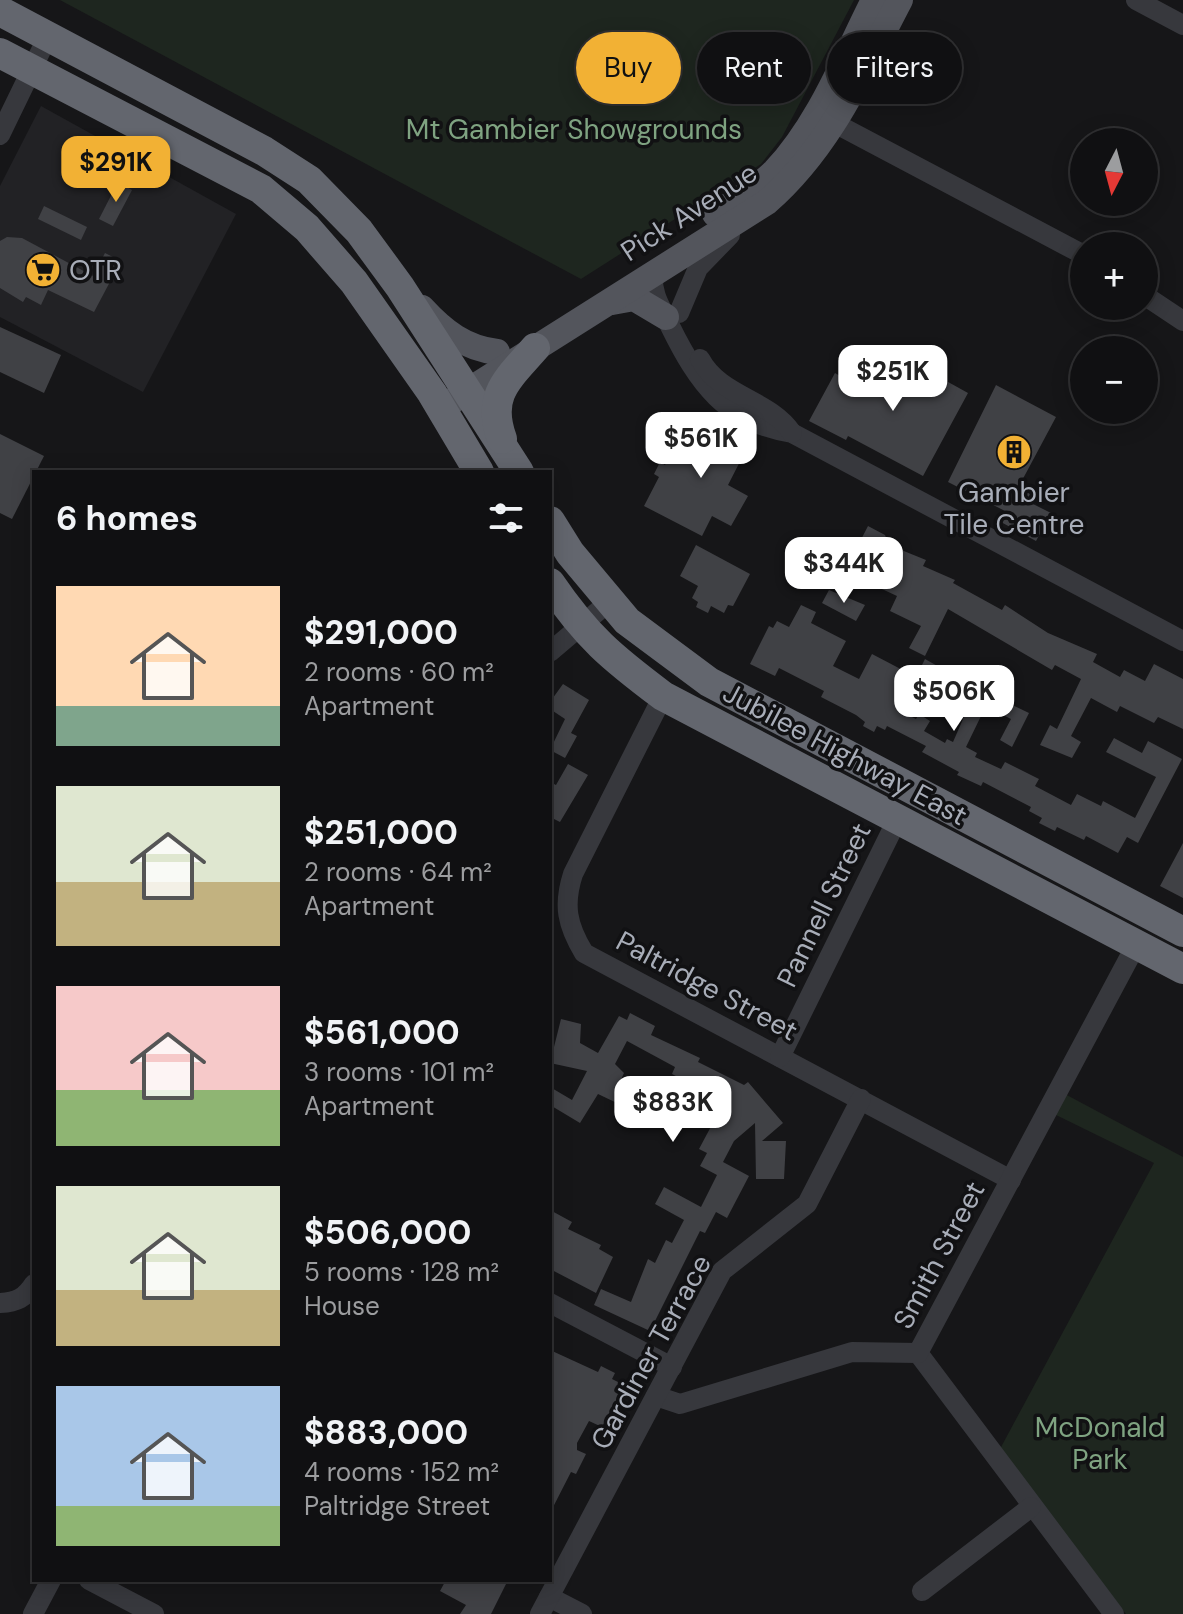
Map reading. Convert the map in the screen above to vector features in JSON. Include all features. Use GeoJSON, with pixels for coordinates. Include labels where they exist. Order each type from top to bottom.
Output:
{"type":"FeatureCollection","features":[{"type":"Feature","properties":{"kind":"highway"},"geometry":{"type":"LineString","coordinates":[[0,11],[264,151],[309,180],[359,231],[513,462]]}},
{"type":"Feature","properties":{"kind":"highway"},"geometry":{"type":"LineString","coordinates":[[0,53],[261,189],[307,228],[354,282],[437,401],[478,470]]}},
{"type":"Feature","properties":{"kind":"highway"},"geometry":{"type":"LineString","coordinates":[[513,462],[493,409],[502,386],[535,348]]}},
{"type":"Feature","properties":{"kind":"highway","name":"Jubilee Highway East"},"geometry":{"type":"LineString","coordinates":[[552,524],[570,553],[610,601],[647,638],[709,682],[1183,932]]}},
{"type":"Feature","properties":{"kind":"highway","name":"Jubilee Highway East"},"geometry":{"type":"LineString","coordinates":[[552,586],[579,625],[606,654],[663,696],[1183,969]]}},
{"type":"Feature","properties":{"kind":"highway"},"geometry":{"type":"LineString","coordinates":[[1010,879],[1025,849]]}},
{"type":"Feature","properties":{"kind":"main road","name":"Pick Avenue"},"geometry":{"type":"LineString","coordinates":[[437,401],[463,384],[535,348],[605,305],[648,267],[767,178],[795,146],[826,118],[874,0]]}},
{"type":"Feature","properties":{"kind":"main road","name":"Pick Avenue"},"geometry":{"type":"LineString","coordinates":[[463,384],[497,352],[767,202],[796,175],[826,118],[900,0]]}},
{"type":"Feature","properties":{"kind":"main road"},"geometry":{"type":"LineString","coordinates":[[404,295],[412,297],[441,329],[475,349],[497,352]]}},
{"type":"Feature","properties":{"kind":"main road"},"geometry":{"type":"LineString","coordinates":[[605,305],[623,297],[634,298],[672,315]]}},
{"type":"Feature","properties":{"kind":"street"},"geometry":{"type":"LineString","coordinates":[[1136,0],[1183,25]]}},
{"type":"Feature","properties":{"kind":"street"},"geometry":{"type":"LineString","coordinates":[[0,135],[48,36]]}},
{"type":"Feature","properties":{"kind":"street"},"geometry":{"type":"LineString","coordinates":[[826,118],[1070,248]]}},
{"type":"Feature","properties":{"kind":"street"},"geometry":{"type":"LineString","coordinates":[[672,315],[698,268],[730,235],[758,215],[767,202]]}},
{"type":"Feature","properties":{"kind":"street"},"geometry":{"type":"LineString","coordinates":[[648,267],[652,289],[672,315],[689,365],[707,392],[767,429],[792,433],[1183,641]]}},
{"type":"Feature","properties":{"kind":"street"},"geometry":{"type":"LineString","coordinates":[[1158,304],[1183,321]]}},
{"type":"Feature","properties":{"kind":"street"},"geometry":{"type":"LineString","coordinates":[[552,650],[610,601]]}},
{"type":"Feature","properties":{"kind":"street","name":"Paltridge Street"},"geometry":{"type":"LineString","coordinates":[[663,696],[573,874],[567,895],[567,916],[584,953],[1011,1180]]}},
{"type":"Feature","properties":{"kind":"street","name":"Pannell Street"},"geometry":{"type":"LineString","coordinates":[[780,1057],[897,820]]}},
{"type":"Feature","properties":{"kind":"street","name":"Smith Street"},"geometry":{"type":"LineString","coordinates":[[656,1396],[680,1404],[852,1352],[918,1353],[1136,945]]}},
{"type":"Feature","properties":{"kind":"street","name":"Gardiner Terrace"},"geometry":{"type":"LineString","coordinates":[[545,1605],[722,1271],[807,1204],[861,1099]]}},
{"type":"Feature","properties":{"kind":"street"},"geometry":{"type":"LineString","coordinates":[[0,1303],[14,1302],[26,1296],[32,1287]]}},
{"type":"Feature","properties":{"kind":"street"},"geometry":{"type":"LineString","coordinates":[[552,1304],[672,1367]]}},
{"type":"Feature","properties":{"kind":"street"},"geometry":{"type":"LineString","coordinates":[[918,1353],[1114,1614]]}},
{"type":"Feature","properties":{"kind":"street"},"geometry":{"type":"LineString","coordinates":[[922,1591],[1031,1507]]}},
{"type":"Feature","properties":{"kind":"street"},"geometry":{"type":"LineString","coordinates":[[33,1614],[50,1582]]}},
{"type":"Feature","properties":{"kind":"street"},"geometry":{"type":"LineString","coordinates":[[93,1582],[154,1614]]}},
{"type":"Feature","properties":{"kind":"street"},"geometry":{"type":"LineString","coordinates":[[545,1605],[582,1614]]}},
{"type":"Feature","properties":{"kind":"shaded area"},"geometry":{"type":"Polygon","coordinates":[[[41,106],[236,214],[143,392],[0,317],[0,186],[41,106]]]}},
{"type":"Feature","properties":{"kind":"green space","name":"Mt Gambier Showgrounds"},"geometry":{"type":"Polygon","coordinates":[[[60,0],[854,0],[837,32],[827,32],[827,51],[811,82],[811,32],[697,32],[697,104],[799,104],[782,137],[761,164],[581,279],[60,0]]]}},
{"type":"Feature","properties":{"kind":"green space","name":"McDonald Park"},"geometry":{"type":"Polygon","coordinates":[[[1063,1093],[1183,1157],[1183,1614],[1126,1614],[1000,1449],[1154,1163],[1054,1114],[1063,1093]]]}},
{"type":"Feature","properties":{"kind":"building"},"geometry":{"type":"Polygon","coordinates":[[[118,182],[132,190],[113,226],[99,219],[118,182]]]}},
{"type":"Feature","properties":{"kind":"building"},"geometry":{"type":"Polygon","coordinates":[[[44,206],[87,227],[81,240],[38,219],[44,206]]]}},
{"type":"Feature","properties":{"kind":"building","name":"OTR"},"geometry":{"type":"Polygon","coordinates":[[[7,237],[22,238],[93,276],[105,253],[121,261],[94,312],[48,290],[41,305],[26,297],[23,302],[0,288],[0,241],[7,237]]]}},
{"type":"Feature","properties":{"kind":"building"},"geometry":{"type":"Polygon","coordinates":[[[0,327],[61,355],[44,393],[0,372],[0,327]]]}},
{"type":"Feature","properties":{"kind":"building"},"geometry":{"type":"Polygon","coordinates":[[[894,352],[968,393],[923,476],[848,436],[846,440],[809,421],[835,373],[871,394],[894,352]]]}},
{"type":"Feature","properties":{"kind":"building"},"geometry":{"type":"Polygon","coordinates":[[[996,385],[1056,417],[1018,488],[1030,494],[1027,501],[1051,513],[1036,541],[999,521],[1005,511],[948,482],[996,385]]]}},
{"type":"Feature","properties":{"kind":"building"},"geometry":{"type":"Polygon","coordinates":[[[703,417],[750,442],[728,485],[748,496],[731,526],[712,516],[702,536],[644,506],[659,477],[654,474],[660,462],[665,465],[673,450],[683,456],[703,417]]]}},
{"type":"Feature","properties":{"kind":"building"},"geometry":{"type":"Polygon","coordinates":[[[0,434],[44,456],[37,470],[32,470],[32,480],[12,519],[0,513],[0,434]]]}},
{"type":"Feature","properties":{"kind":"building"},"geometry":{"type":"Polygon","coordinates":[[[868,526],[885,535],[889,545],[926,560],[923,566],[955,580],[953,583],[1002,610],[1005,605],[1048,633],[1097,654],[1093,662],[1120,677],[1124,670],[1145,681],[1154,664],[1183,679],[1183,729],[1158,717],[1154,723],[1120,706],[1117,712],[1091,698],[1071,736],[1081,742],[1072,758],[1040,745],[1050,725],[1057,729],[1081,679],[1055,665],[1052,670],[948,609],[925,656],[909,648],[921,626],[890,611],[897,596],[869,583],[873,576],[849,563],[868,526]]]}},
{"type":"Feature","properties":{"kind":"building"},"geometry":{"type":"Polygon","coordinates":[[[696,545],[750,574],[733,606],[728,605],[724,613],[711,606],[708,613],[696,607],[698,602],[692,598],[698,586],[680,576],[696,545]]]}},
{"type":"Feature","properties":{"kind":"building"},"geometry":{"type":"Polygon","coordinates":[[[829,590],[865,605],[856,621],[822,603],[829,590]]]}},
{"type":"Feature","properties":{"kind":"building"},"geometry":{"type":"Polygon","coordinates":[[[801,605],[816,612],[811,623],[846,641],[833,666],[859,679],[872,654],[914,676],[896,709],[916,719],[919,714],[930,721],[924,731],[945,743],[947,739],[953,742],[967,710],[981,716],[966,747],[977,753],[975,757],[1001,769],[1005,762],[1039,779],[1035,786],[1071,805],[1077,794],[1101,806],[1103,801],[1135,818],[1156,777],[1106,752],[1114,738],[1142,753],[1148,741],[1182,759],[1138,843],[1127,837],[1118,853],[1086,836],[1084,840],[1057,827],[1055,831],[1039,823],[1042,818],[1029,811],[1031,807],[983,782],[981,786],[957,775],[959,772],[922,752],[926,746],[887,726],[885,730],[877,726],[874,732],[863,726],[865,722],[856,715],[821,697],[824,691],[779,668],[775,676],[750,664],[769,626],[773,628],[777,621],[789,627],[801,605]]]}},
{"type":"Feature","properties":{"kind":"building"},"geometry":{"type":"Polygon","coordinates":[[[925,659],[957,677],[949,693],[916,677],[925,659]]]}},
{"type":"Feature","properties":{"kind":"building"},"geometry":{"type":"Polygon","coordinates":[[[563,684],[589,700],[571,733],[577,736],[565,758],[552,751],[565,719],[552,710],[552,699],[563,684]]]}},
{"type":"Feature","properties":{"kind":"building"},"geometry":{"type":"Polygon","coordinates":[[[994,696],[1029,713],[1012,747],[1000,740],[1011,719],[989,708],[994,696]]]}},
{"type":"Feature","properties":{"kind":"building"},"geometry":{"type":"Polygon","coordinates":[[[568,764],[588,775],[560,822],[552,818],[552,783],[556,785],[568,764]]]}},
{"type":"Feature","properties":{"kind":"building"},"geometry":{"type":"Polygon","coordinates":[[[1183,843],[1183,898],[1160,886],[1183,843]]]}},
{"type":"Feature","properties":{"kind":"building"},"geometry":{"type":"Polygon","coordinates":[[[630,1013],[655,1026],[651,1035],[700,1058],[698,1062],[744,1085],[748,1082],[783,1123],[762,1141],[786,1141],[784,1179],[756,1179],[755,1123],[734,1141],[723,1162],[749,1176],[727,1218],[716,1212],[705,1233],[700,1231],[650,1331],[594,1305],[601,1289],[631,1302],[648,1259],[655,1263],[666,1240],[672,1243],[684,1220],[655,1204],[664,1187],[701,1207],[717,1175],[700,1166],[707,1153],[699,1149],[715,1119],[684,1103],[693,1085],[672,1074],[675,1067],[627,1041],[615,1064],[624,1073],[620,1082],[631,1088],[621,1105],[598,1094],[580,1123],[552,1106],[552,1088],[572,1100],[587,1071],[552,1063],[561,1019],[581,1024],[580,1043],[598,1053],[619,1016],[627,1020],[630,1013]]]}},
{"type":"Feature","properties":{"kind":"building"},"geometry":{"type":"Polygon","coordinates":[[[552,1211],[572,1222],[568,1229],[601,1245],[599,1249],[613,1257],[596,1293],[552,1270],[552,1211]]]}},
{"type":"Feature","properties":{"kind":"building"},"geometry":{"type":"Polygon","coordinates":[[[552,1351],[598,1372],[601,1366],[615,1373],[612,1379],[624,1385],[602,1427],[589,1421],[577,1443],[577,1450],[586,1454],[576,1474],[571,1472],[552,1509],[552,1351]]]}},
{"type":"Feature","properties":{"kind":"building"},"geometry":{"type":"Polygon","coordinates":[[[445,1582],[507,1582],[491,1614],[460,1614],[466,1605],[440,1591],[445,1582]]]}},
{"type":"Feature","properties":{"kind":"place","name":"OTR"},"geometry":{"type":"Point","coordinates":[43,270]}},
{"type":"Feature","properties":{"kind":"place","name":"Gambier Tile Centre"},"geometry":{"type":"Point","coordinates":[1014,452]}}]}
